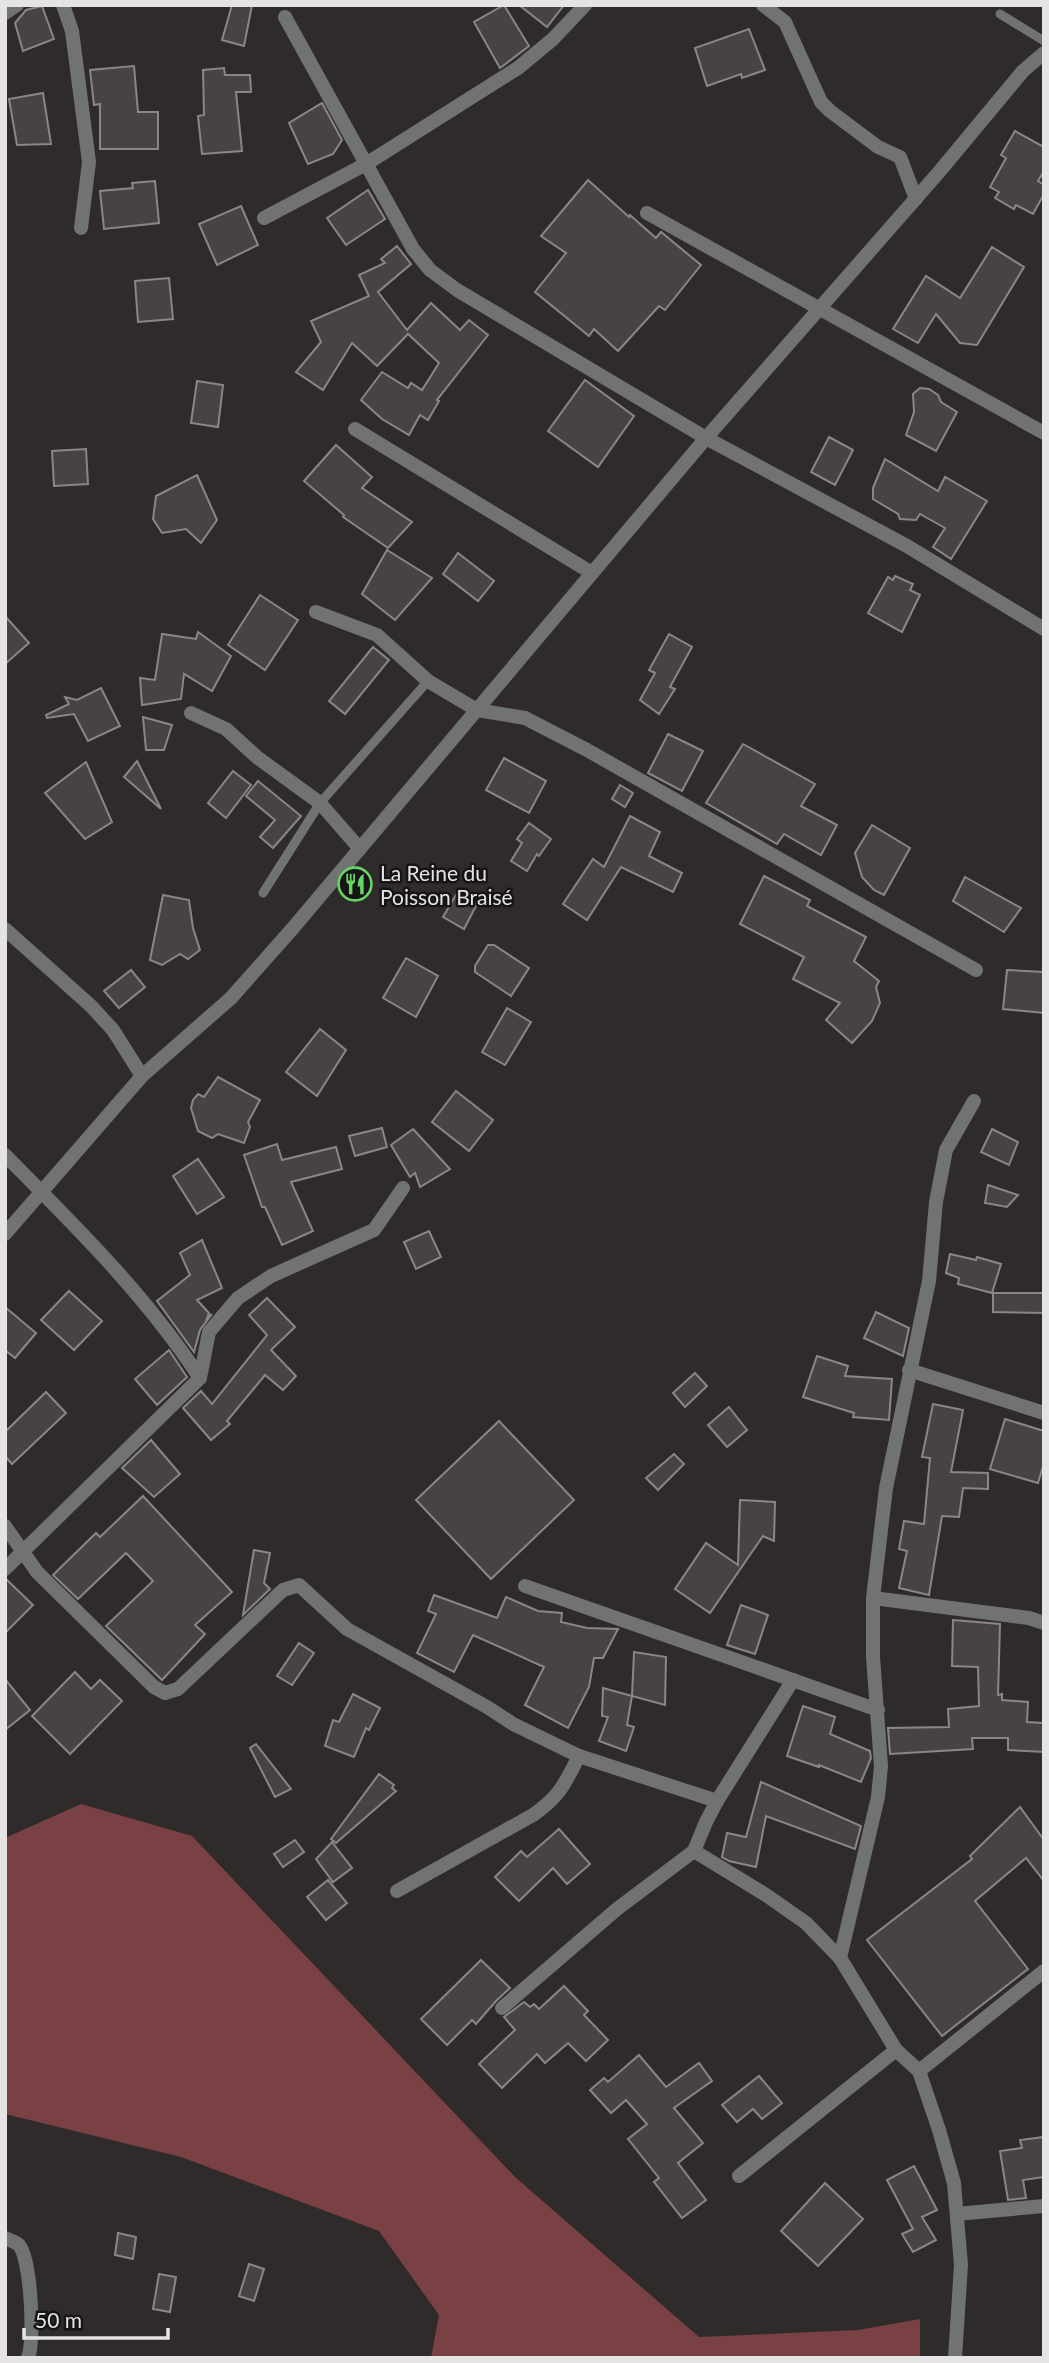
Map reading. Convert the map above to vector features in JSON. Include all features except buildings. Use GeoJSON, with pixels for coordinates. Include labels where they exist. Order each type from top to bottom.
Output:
{"type":"FeatureCollection","features":[{"type":"Feature","properties":{"kind":"street"},"geometry":{"type":"LineString","coordinates":[[5,13],[17,5]]}},
{"type":"Feature","properties":{"kind":"street"},"geometry":{"type":"LineString","coordinates":[[63,5],[72,31],[89,162],[81,228]]}},
{"type":"Feature","properties":{"kind":"street"},"geometry":{"type":"LineString","coordinates":[[264,218],[366,164],[518,68],[553,39],[585,5]]}},
{"type":"Feature","properties":{"kind":"street"},"geometry":{"type":"LineString","coordinates":[[763,5],[785,22],[821,102],[878,147],[900,157],[916,199]]}},
{"type":"Feature","properties":{"kind":"street"},"geometry":{"type":"LineString","coordinates":[[285,17],[413,249],[430,270],[457,290],[706,438],[907,546],[1044,629]]}},
{"type":"Feature","properties":{"kind":"street"},"geometry":{"type":"LineString","coordinates":[[5,1234],[142,1076],[231,998],[706,438],[916,199],[1023,72],[1044,53]]}},
{"type":"Feature","properties":{"kind":"street"},"geometry":{"type":"LineString","coordinates":[[647,213],[1044,433]]}},
{"type":"Feature","properties":{"kind":"street"},"geometry":{"type":"LineString","coordinates":[[355,429],[592,573]]}},
{"type":"Feature","properties":{"kind":"street"},"geometry":{"type":"LineString","coordinates":[[316,612],[377,635],[428,681],[477,710],[526,718],[575,743],[976,970]]}},
{"type":"Feature","properties":{"kind":"street"},"geometry":{"type":"LineString","coordinates":[[191,713],[226,729],[258,758],[320,803],[360,849]]}},
{"type":"Feature","properties":{"kind":"street"},"geometry":{"type":"LineString","coordinates":[[5,929],[91,1006],[113,1030],[142,1076]]}},
{"type":"Feature","properties":{"kind":"street"},"geometry":{"type":"LineString","coordinates":[[840,1958],[878,1797],[881,1766],[873,1657],[873,1598],[886,1488],[929,1282],[936,1202],[946,1150],[974,1101]]}},
{"type":"Feature","properties":{"kind":"street"},"geometry":{"type":"LineString","coordinates":[[5,1155],[127,1281],[174,1338],[200,1378]]}},
{"type":"Feature","properties":{"kind":"street"},"geometry":{"type":"LineString","coordinates":[[5,1569],[200,1378],[209,1332],[238,1298],[271,1276],[374,1230],[403,1188]]}},
{"type":"Feature","properties":{"kind":"street"},"geometry":{"type":"LineString","coordinates":[[909,1370],[1044,1413]]}},
{"type":"Feature","properties":{"kind":"street"},"geometry":{"type":"LineString","coordinates":[[5,1526],[37,1572],[154,1688],[165,1693],[178,1689],[283,1590],[299,1585],[347,1629],[513,1724],[579,1756],[717,1801]]}},
{"type":"Feature","properties":{"kind":"street"},"geometry":{"type":"LineString","coordinates":[[525,1586],[878,1710]]}},
{"type":"Feature","properties":{"kind":"street"},"geometry":{"type":"LineString","coordinates":[[873,1598],[1029,1618],[1044,1623]]}},
{"type":"Feature","properties":{"kind":"street"},"geometry":{"type":"LineString","coordinates":[[502,2008],[617,1909],[694,1851],[717,1801],[793,1680]]}},
{"type":"Feature","properties":{"kind":"street"},"geometry":{"type":"LineString","coordinates":[[397,1891],[552,1802],[561,1792],[579,1756]]}},
{"type":"Feature","properties":{"kind":"street"},"geometry":{"type":"LineString","coordinates":[[694,1851],[806,1923],[840,1958],[896,2050],[919,2071],[954,2183],[961,2265],[955,2358]]}},
{"type":"Feature","properties":{"kind":"street"},"geometry":{"type":"LineString","coordinates":[[919,2071],[1044,1971]]}},
{"type":"Feature","properties":{"kind":"street"},"geometry":{"type":"LineString","coordinates":[[739,2176],[896,2050]]}},
{"type":"Feature","properties":{"kind":"street"},"geometry":{"type":"LineString","coordinates":[[957,2214],[1044,2206]]}},
{"type":"Feature","properties":{"kind":"street"},"geometry":{"type":"LineString","coordinates":[[5,2238],[19,2244],[26,2257],[32,2328],[32,2348],[28,2358]]}},
{"type":"Feature","properties":{"kind":"lane"},"geometry":{"type":"LineString","coordinates":[[1000,14],[1044,41]]}},
{"type":"Feature","properties":{"kind":"lane"},"geometry":{"type":"LineString","coordinates":[[263,893],[320,803],[428,681]]}},
{"type":"Feature","properties":{"kind":"shaded area"},"geometry":{"type":"Polygon","coordinates":[[[81,1804],[192,1836],[515,2177],[699,2337],[858,2330],[920,2319],[920,2358],[431,2358],[439,2315],[379,2231],[181,2157],[5,2114],[5,1838],[81,1804]]]}},
{"type":"Feature","properties":{"kind":"place","name":"La Reine du Poisson Braisé"},"geometry":{"type":"Point","coordinates":[355,884]}}]}
